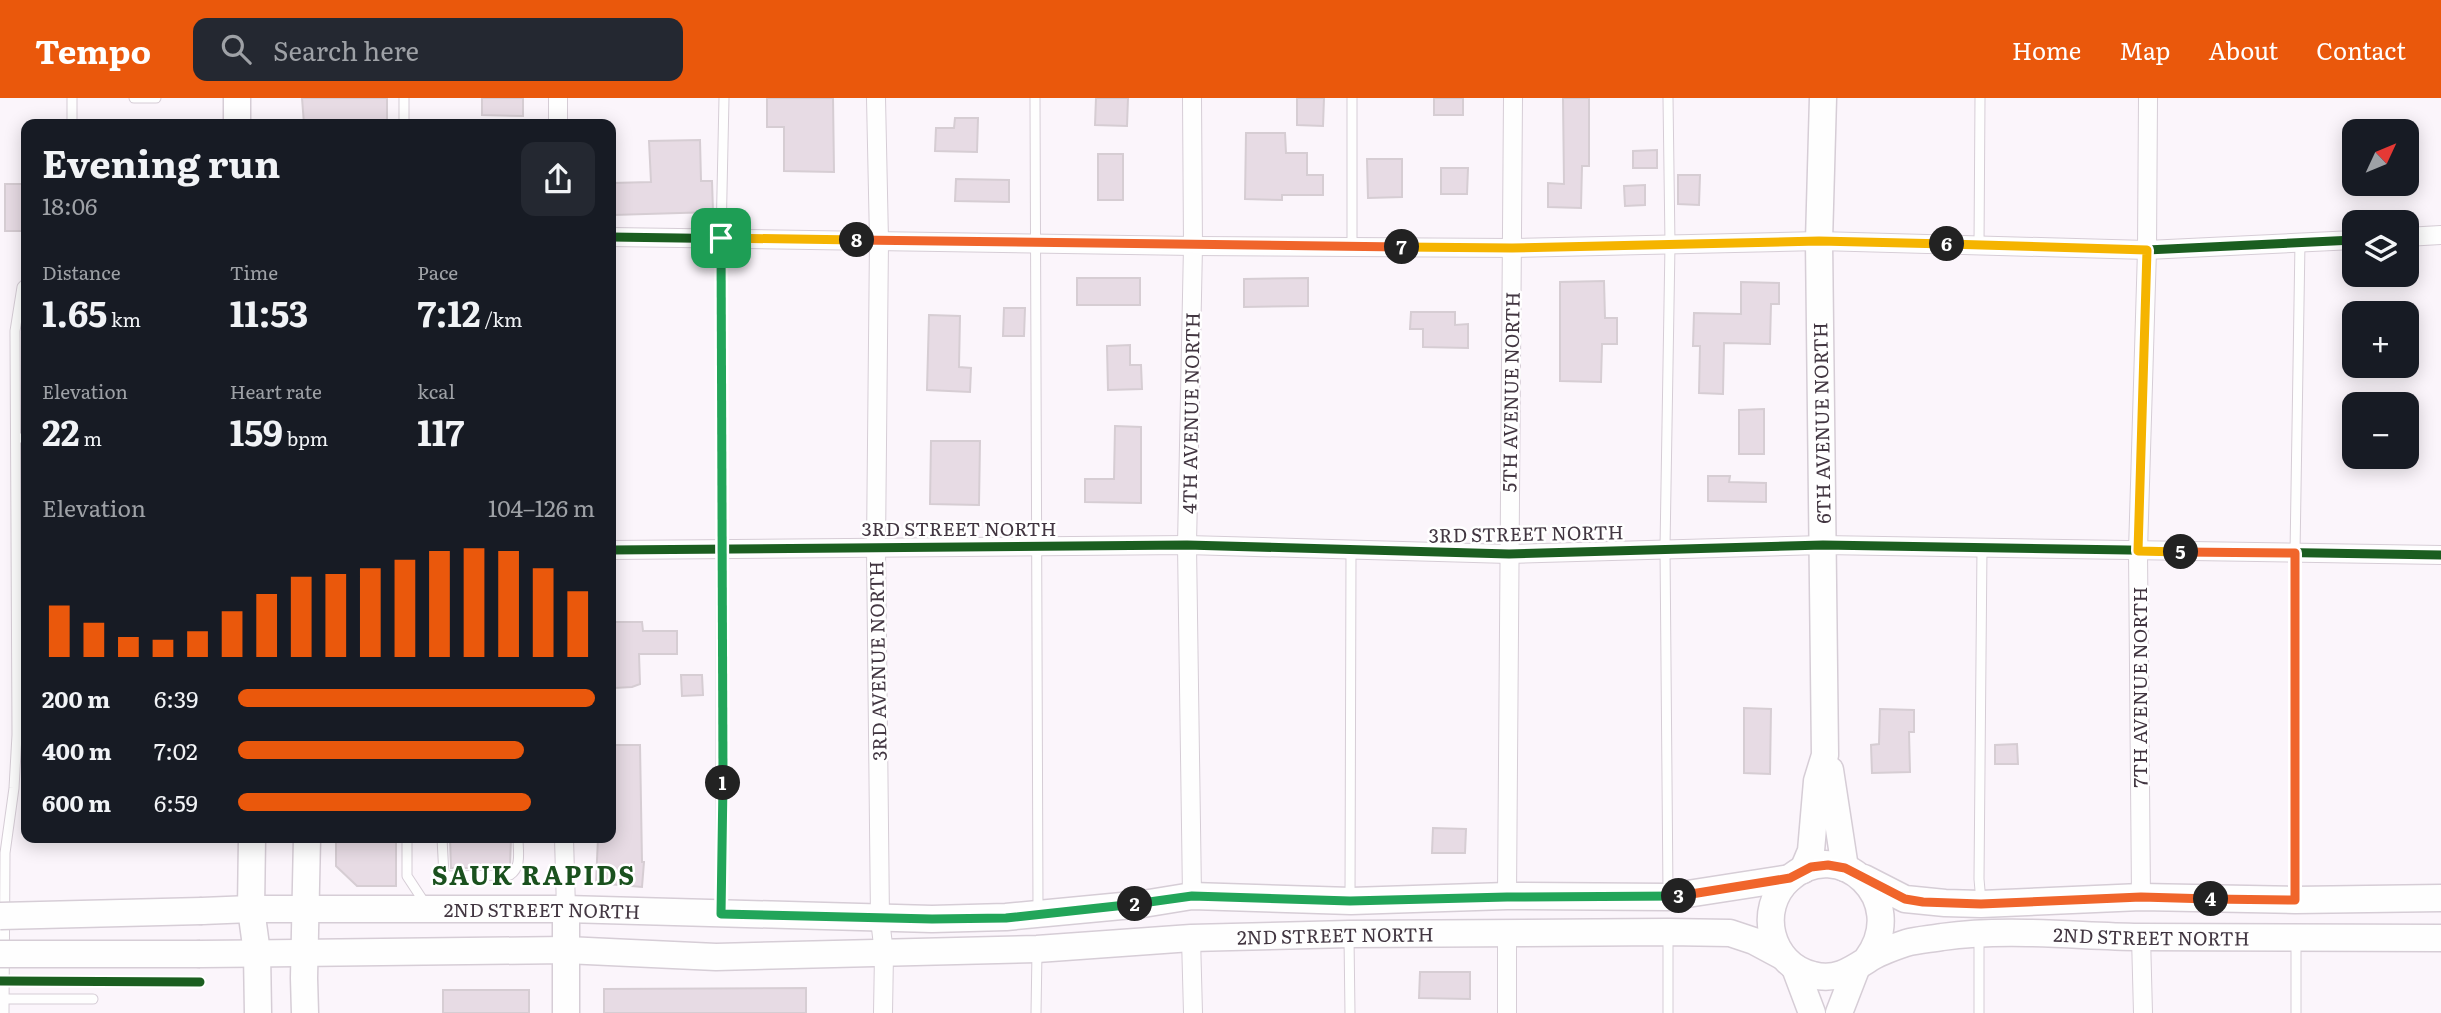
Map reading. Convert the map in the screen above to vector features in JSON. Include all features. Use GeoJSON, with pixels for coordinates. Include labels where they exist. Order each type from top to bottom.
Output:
{"type":"FeatureCollection","features":[{"type":"Feature","properties":{"kind":"main road"},"geometry":{"type":"LineString","coordinates":[[237,98],[237,119]]}},
{"type":"Feature","properties":{"kind":"main road","name":"6TH AVENUE NORTH"},"geometry":{"type":"LineString","coordinates":[[1797,874],[1811,851],[1818,781],[1825,755],[1819,241],[1823,98]]}},
{"type":"Feature","properties":{"kind":"main road"},"geometry":{"type":"LineString","coordinates":[[1825,755],[1833,783],[1834,810],[1851,872],[1874,892],[1882,915],[1879,938],[1862,964],[1839,1013]]}},
{"type":"Feature","properties":{"kind":"main road"},"geometry":{"type":"LineString","coordinates":[[251,843],[251,909],[257,953],[258,1013]]}},
{"type":"Feature","properties":{"kind":"main road"},"geometry":{"type":"LineString","coordinates":[[305,1013],[307,843]]}},
{"type":"Feature","properties":{"kind":"main road"},"geometry":{"type":"LineString","coordinates":[[1812,1013],[1789,962],[1773,937],[1770,915],[1780,889],[1797,874],[1828,865],[1851,872],[1905,899],[1923,902],[1981,904],[2141,897],[2295,900],[2441,898]]}},
{"type":"Feature","properties":{"kind":"main road","name":"2ND STREET NORTH"},"geometry":{"type":"LineString","coordinates":[[0,916],[251,909],[566,909],[880,919],[1006,918],[1143,904],[1192,896],[1350,901],[1668,897],[1797,874]]}},
{"type":"Feature","properties":{"kind":"main road"},"geometry":{"type":"LineString","coordinates":[[566,909],[566,1013]]}},
{"type":"Feature","properties":{"kind":"main road","name":"2ND STREET NORTH"},"geometry":{"type":"LineString","coordinates":[[0,954],[566,950],[716,957],[1037,949],[1191,938],[1668,932],[1731,933],[1754,941],[1789,962]]}},
{"type":"Feature","properties":{"kind":"main road","name":"2ND STREET NORTH"},"geometry":{"type":"LineString","coordinates":[[1862,964],[1907,943],[1979,933],[2141,937],[2441,938]]}},
{"type":"Feature","properties":{"kind":"main road"},"geometry":{"type":"LineString","coordinates":[[1789,962],[1815,976],[1826,977],[1846,973],[1862,964]]}},
{"type":"Feature","properties":{"kind":"street"},"geometry":{"type":"LineString","coordinates":[[558,98],[558,119]]}},
{"type":"Feature","properties":{"kind":"street","name":"3RD AVENUE NORTH"},"geometry":{"type":"LineString","coordinates":[[876,98],[879,240],[876,546],[883,1013]]}},
{"type":"Feature","properties":{"kind":"street","name":"4TH AVENUE NORTH"},"geometry":{"type":"LineString","coordinates":[[1192,98],[1193,246],[1187,545],[1192,896]]}},
{"type":"Feature","properties":{"kind":"street","name":"5TH AVENUE NORTH"},"geometry":{"type":"LineString","coordinates":[[1507,897],[1513,98]]}},
{"type":"Feature","properties":{"kind":"street","name":"7TH AVENUE NORTH"},"geometry":{"type":"LineString","coordinates":[[2141,897],[2138,551],[2147,250],[2148,98]]}},
{"type":"Feature","properties":{"kind":"street"},"geometry":{"type":"LineString","coordinates":[[2419,236],[2441,235]]}},
{"type":"Feature","properties":{"kind":"street"},"geometry":{"type":"LineString","coordinates":[[616,237],[1512,248],[1819,241],[2147,250],[2342,240]]}},
{"type":"Feature","properties":{"kind":"street","name":"3RD STREET NORTH"},"geometry":{"type":"LineString","coordinates":[[616,550],[1187,545],[1509,554],[1823,545],[2441,555]]}},
{"type":"Feature","properties":{"kind":"street"},"geometry":{"type":"LineString","coordinates":[[564,843],[566,909]]}},
{"type":"Feature","properties":{"kind":"street"},"geometry":{"type":"LineString","coordinates":[[1507,934],[1507,1013]]}},
{"type":"Feature","properties":{"kind":"street"},"geometry":{"type":"LineString","coordinates":[[2141,937],[2143,1013]]}},
{"type":"Feature","properties":{"kind":"street"},"geometry":{"type":"LineString","coordinates":[[1191,938],[1193,1013]]}},
{"type":"Feature","properties":{"kind":"lane"},"geometry":{"type":"LineString","coordinates":[[72,98],[72,119]]}},
{"type":"Feature","properties":{"kind":"lane"},"geometry":{"type":"LineString","coordinates":[[134,98],[156,98]]}},
{"type":"Feature","properties":{"kind":"lane"},"geometry":{"type":"LineString","coordinates":[[404,98],[404,119]]}},
{"type":"Feature","properties":{"kind":"lane"},"geometry":{"type":"LineString","coordinates":[[721,914],[721,238],[724,98]]}},
{"type":"Feature","properties":{"kind":"lane"},"geometry":{"type":"LineString","coordinates":[[1035,98],[1039,913]]}},
{"type":"Feature","properties":{"kind":"lane"},"geometry":{"type":"LineString","coordinates":[[1352,98],[1352,247]]}},
{"type":"Feature","properties":{"kind":"lane"},"geometry":{"type":"LineString","coordinates":[[1668,98],[1670,244],[1665,548],[1668,897]]}},
{"type":"Feature","properties":{"kind":"lane"},"geometry":{"type":"LineString","coordinates":[[1979,245],[1980,98]]}},
{"type":"Feature","properties":{"kind":"lane"},"geometry":{"type":"LineString","coordinates":[[2295,900],[2295,553],[2300,242]]}},
{"type":"Feature","properties":{"kind":"lane"},"geometry":{"type":"LineString","coordinates":[[4,1013],[5,853],[14,788],[17,735],[21,547],[15,331],[21,293]]}},
{"type":"Feature","properties":{"kind":"lane"},"geometry":{"type":"LineString","coordinates":[[16,438],[21,438]]}},
{"type":"Feature","properties":{"kind":"lane"},"geometry":{"type":"LineString","coordinates":[[1981,904],[1979,866],[1982,547]]}},
{"type":"Feature","properties":{"kind":"lane"},"geometry":{"type":"LineString","coordinates":[[1350,901],[1351,549]]}},
{"type":"Feature","properties":{"kind":"lane"},"geometry":{"type":"LineString","coordinates":[[407,843],[407,876],[429,909]]}},
{"type":"Feature","properties":{"kind":"lane"},"geometry":{"type":"LineString","coordinates":[[442,843],[444,876],[510,875],[516,872],[518,864],[517,843]]}},
{"type":"Feature","properties":{"kind":"lane"},"geometry":{"type":"LineString","coordinates":[[1668,932],[1668,1013]]}},
{"type":"Feature","properties":{"kind":"lane"},"geometry":{"type":"LineString","coordinates":[[1979,933],[1979,1013]]}},
{"type":"Feature","properties":{"kind":"lane"},"geometry":{"type":"LineString","coordinates":[[1349,934],[1350,1013]]}},
{"type":"Feature","properties":{"kind":"lane"},"geometry":{"type":"LineString","coordinates":[[2296,1013],[2297,936]]}},
{"type":"Feature","properties":{"kind":"lane"},"geometry":{"type":"LineString","coordinates":[[1036,1013],[1037,949]]}},
{"type":"Feature","properties":{"kind":"lane"},"geometry":{"type":"LineString","coordinates":[[4,999],[93,999]]}},
{"type":"Feature","properties":{"kind":"building"},"geometry":{"type":"Polygon","coordinates":[[[302,98],[387,98],[387,119],[304,119],[302,98]]]}},
{"type":"Feature","properties":{"kind":"building"},"geometry":{"type":"Polygon","coordinates":[[[482,98],[523,98],[523,116],[482,115],[482,98]]]}},
{"type":"Feature","properties":{"kind":"building"},"geometry":{"type":"Polygon","coordinates":[[[767,98],[833,98],[834,172],[784,171],[784,127],[767,127],[767,98]]]}},
{"type":"Feature","properties":{"kind":"building"},"geometry":{"type":"Polygon","coordinates":[[[1096,98],[1128,98],[1127,126],[1095,125],[1096,98]]]}},
{"type":"Feature","properties":{"kind":"building"},"geometry":{"type":"Polygon","coordinates":[[[1297,98],[1324,98],[1323,126],[1297,125],[1297,98]]]}},
{"type":"Feature","properties":{"kind":"building"},"geometry":{"type":"Polygon","coordinates":[[[1434,98],[1463,98],[1463,115],[1434,115],[1434,98]]]}},
{"type":"Feature","properties":{"kind":"building"},"geometry":{"type":"Polygon","coordinates":[[[1563,98],[1589,98],[1589,166],[1582,166],[1581,208],[1548,207],[1548,183],[1564,184],[1563,98]]]}},
{"type":"Feature","properties":{"kind":"building"},"geometry":{"type":"Polygon","coordinates":[[[955,118],[978,118],[977,152],[935,151],[936,128],[954,128],[955,118]]]}},
{"type":"Feature","properties":{"kind":"building"},"geometry":{"type":"Polygon","coordinates":[[[1246,133],[1285,133],[1286,153],[1307,153],[1307,175],[1323,175],[1323,195],[1282,195],[1282,200],[1245,199],[1246,133]]]}},
{"type":"Feature","properties":{"kind":"building"},"geometry":{"type":"Polygon","coordinates":[[[700,140],[701,181],[712,181],[713,212],[616,215],[616,183],[651,182],[649,141],[700,140]]]}},
{"type":"Feature","properties":{"kind":"building"},"geometry":{"type":"Polygon","coordinates":[[[1657,150],[1657,168],[1633,168],[1633,151],[1657,150]]]}},
{"type":"Feature","properties":{"kind":"building"},"geometry":{"type":"Polygon","coordinates":[[[1098,154],[1123,154],[1123,200],[1098,200],[1098,154]]]}},
{"type":"Feature","properties":{"kind":"building"},"geometry":{"type":"Polygon","coordinates":[[[1367,159],[1402,159],[1402,197],[1368,198],[1367,159]]]}},
{"type":"Feature","properties":{"kind":"building"},"geometry":{"type":"Polygon","coordinates":[[[1441,168],[1468,168],[1467,194],[1441,194],[1441,168]]]}},
{"type":"Feature","properties":{"kind":"building"},"geometry":{"type":"Polygon","coordinates":[[[1678,175],[1700,175],[1699,205],[1678,204],[1678,175]]]}},
{"type":"Feature","properties":{"kind":"building"},"geometry":{"type":"Polygon","coordinates":[[[956,179],[1009,180],[1009,202],[955,201],[956,179]]]}},
{"type":"Feature","properties":{"kind":"building"},"geometry":{"type":"Polygon","coordinates":[[[5,184],[21,184],[21,231],[5,231],[5,184]]]}},
{"type":"Feature","properties":{"kind":"building"},"geometry":{"type":"Polygon","coordinates":[[[1645,185],[1645,205],[1625,206],[1624,186],[1645,185]]]}},
{"type":"Feature","properties":{"kind":"building"},"geometry":{"type":"Polygon","coordinates":[[[1077,278],[1140,278],[1140,305],[1077,305],[1077,278]]]}},
{"type":"Feature","properties":{"kind":"building"},"geometry":{"type":"Polygon","coordinates":[[[1308,278],[1308,306],[1244,307],[1244,279],[1308,278]]]}},
{"type":"Feature","properties":{"kind":"building"},"geometry":{"type":"Polygon","coordinates":[[[1604,281],[1605,318],[1617,318],[1617,344],[1602,344],[1601,382],[1560,381],[1560,282],[1604,281]]]}},
{"type":"Feature","properties":{"kind":"building"},"geometry":{"type":"Polygon","coordinates":[[[1741,282],[1779,283],[1779,304],[1771,304],[1770,344],[1724,343],[1723,394],[1699,393],[1700,346],[1693,346],[1694,313],[1741,314],[1741,282]]]}},
{"type":"Feature","properties":{"kind":"building"},"geometry":{"type":"Polygon","coordinates":[[[1004,308],[1025,308],[1024,336],[1003,336],[1004,308]]]}},
{"type":"Feature","properties":{"kind":"building"},"geometry":{"type":"Polygon","coordinates":[[[1411,312],[1455,312],[1455,325],[1468,324],[1468,348],[1423,347],[1423,329],[1410,329],[1411,312]]]}},
{"type":"Feature","properties":{"kind":"building"},"geometry":{"type":"Polygon","coordinates":[[[929,315],[960,316],[959,367],[971,368],[970,392],[927,390],[929,315]]]}},
{"type":"Feature","properties":{"kind":"building"},"geometry":{"type":"Polygon","coordinates":[[[1130,345],[1130,365],[1141,365],[1142,389],[1108,390],[1107,346],[1130,345]]]}},
{"type":"Feature","properties":{"kind":"building"},"geometry":{"type":"Polygon","coordinates":[[[1764,409],[1764,454],[1739,454],[1739,410],[1764,409]]]}},
{"type":"Feature","properties":{"kind":"building"},"geometry":{"type":"Polygon","coordinates":[[[1115,426],[1141,427],[1141,503],[1085,502],[1085,479],[1114,479],[1115,426]]]}},
{"type":"Feature","properties":{"kind":"building"},"geometry":{"type":"Polygon","coordinates":[[[931,441],[980,441],[979,505],[930,504],[931,441]]]}},
{"type":"Feature","properties":{"kind":"building"},"geometry":{"type":"Polygon","coordinates":[[[1708,476],[1730,476],[1729,482],[1766,483],[1766,502],[1708,501],[1708,476]]]}},
{"type":"Feature","properties":{"kind":"building"},"geometry":{"type":"Polygon","coordinates":[[[616,622],[642,622],[643,631],[677,631],[677,654],[639,654],[640,684],[616,688],[616,622]]]}},
{"type":"Feature","properties":{"kind":"building"},"geometry":{"type":"Polygon","coordinates":[[[681,675],[702,675],[703,695],[682,696],[681,675]]]}},
{"type":"Feature","properties":{"kind":"building"},"geometry":{"type":"Polygon","coordinates":[[[1744,708],[1771,709],[1770,774],[1744,773],[1744,708]]]}},
{"type":"Feature","properties":{"kind":"building"},"geometry":{"type":"Polygon","coordinates":[[[1880,709],[1914,710],[1914,732],[1909,732],[1910,772],[1872,773],[1871,745],[1879,744],[1880,709]]]}},
{"type":"Feature","properties":{"kind":"building"},"geometry":{"type":"Polygon","coordinates":[[[2017,744],[2018,764],[1995,764],[1995,745],[2017,744]]]}},
{"type":"Feature","properties":{"kind":"building"},"geometry":{"type":"Polygon","coordinates":[[[616,745],[640,745],[644,862],[642,887],[596,883],[598,843],[616,843],[616,745]]]}},
{"type":"Feature","properties":{"kind":"building"},"geometry":{"type":"Polygon","coordinates":[[[1433,828],[1466,829],[1465,853],[1432,853],[1433,828]]]}},
{"type":"Feature","properties":{"kind":"building"},"geometry":{"type":"Polygon","coordinates":[[[336,843],[396,843],[396,886],[357,886],[336,866],[336,843]]]}},
{"type":"Feature","properties":{"kind":"building"},"geometry":{"type":"Polygon","coordinates":[[[450,843],[511,843],[510,865],[507,868],[451,868],[450,843]]]}},
{"type":"Feature","properties":{"kind":"building"},"geometry":{"type":"Polygon","coordinates":[[[1420,972],[1470,972],[1470,999],[1419,998],[1420,972]]]}},
{"type":"Feature","properties":{"kind":"building"},"geometry":{"type":"Polygon","coordinates":[[[806,988],[806,1013],[604,1013],[604,989],[806,988]]]}},
{"type":"Feature","properties":{"kind":"building"},"geometry":{"type":"Polygon","coordinates":[[[443,990],[529,990],[529,1013],[443,1013],[443,990]]]}},
{"type":"Feature","properties":{"kind":"cycle path"},"geometry":{"type":"LineString","coordinates":[[616,237],[1512,248],[1819,241],[2147,250],[2342,241]]}},
{"type":"Feature","properties":{"kind":"cycle path"},"geometry":{"type":"LineString","coordinates":[[616,550],[1187,545],[1509,554],[1823,545],[2441,555]]}},
{"type":"Feature","properties":{"kind":"cycle path"},"geometry":{"type":"LineString","coordinates":[[0,981],[200,982]]}},
{"type":"Feature","properties":{"kind":"district","name":"SAUK RAPIDS"},"geometry":{"type":"Point","coordinates":[534,873]}},
{"type":"Feature","properties":{"kind":"route"},"geometry":{"type":"LineString","coordinates":[[721,238],[1512,248],[1819,241],[2147,250],[2138,551],[2295,553],[2295,900],[2141,897],[1981,904],[1923,902],[1905,899],[1845,868],[1828,865],[1811,867],[1790,878],[1668,897],[1350,901],[1192,896],[1143,904],[1006,918],[880,919],[721,914],[721,238]]}}]}
